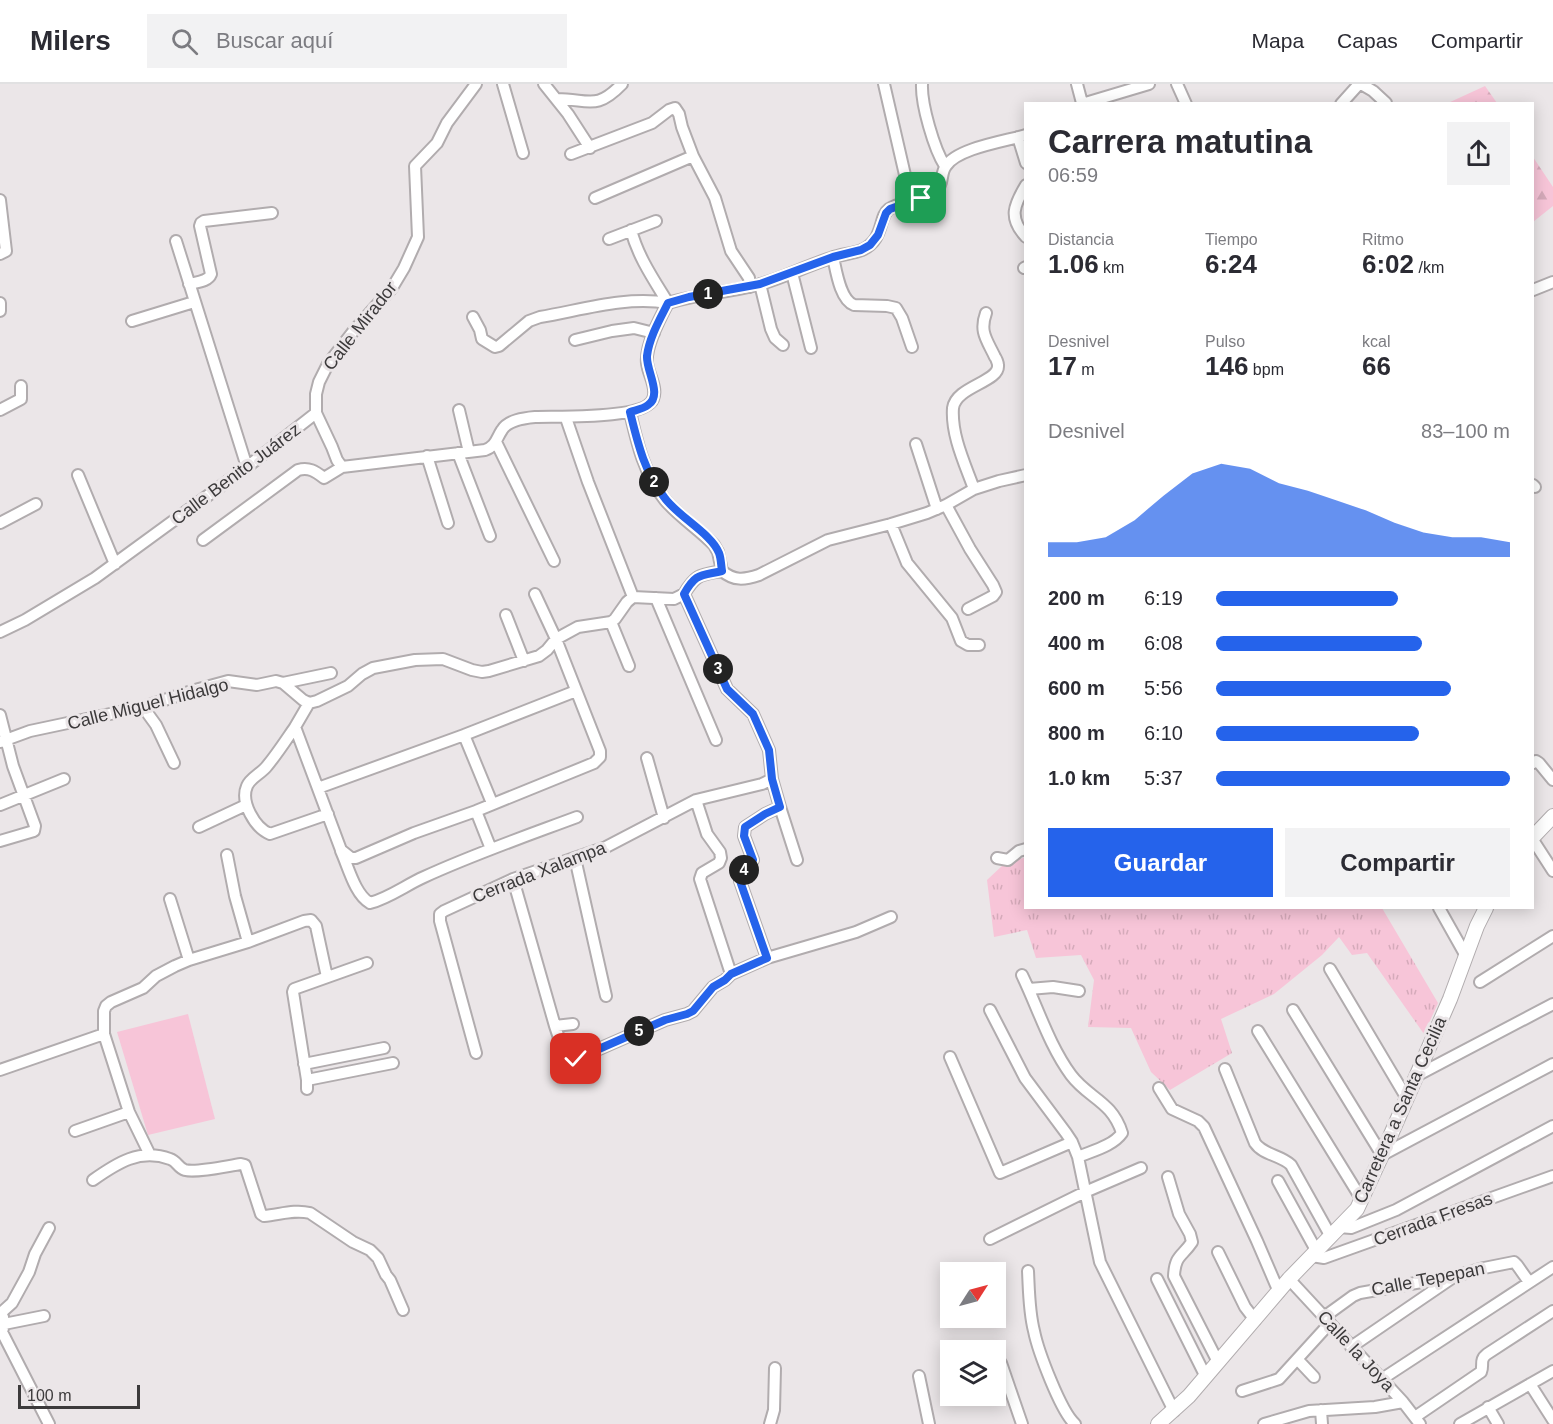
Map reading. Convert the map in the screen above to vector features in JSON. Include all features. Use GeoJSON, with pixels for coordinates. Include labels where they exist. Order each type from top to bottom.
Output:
{"type":"FeatureCollection","features":[{"type":"Feature","properties":{"kind":"main road"},"geometry":{"type":"LineString","coordinates":[[1534,837],[1553,816]]}},
{"type":"Feature","properties":{"kind":"main road","name":"Carretera a Santa Cecilia"},"geometry":{"type":"LineString","coordinates":[[1158,1424],[1174,1411],[1206,1377],[1289,1279],[1362,1200],[1450,999],[1486,909]]}},
{"type":"Feature","properties":{"kind":"street","name":"Calle Mirador"},"geometry":{"type":"LineString","coordinates":[[316,413],[316,394],[323,373],[352,333],[392,288],[418,237],[416,166],[437,143],[447,123],[476,84]]}},
{"type":"Feature","properties":{"kind":"street"},"geometry":{"type":"LineString","coordinates":[[503,84],[523,153]]}},
{"type":"Feature","properties":{"kind":"street"},"geometry":{"type":"LineString","coordinates":[[544,84],[583,135],[590,148]]}},
{"type":"Feature","properties":{"kind":"street"},"geometry":{"type":"LineString","coordinates":[[556,99],[596,102],[611,94],[622,84]]}},
{"type":"Feature","properties":{"kind":"street"},"geometry":{"type":"LineString","coordinates":[[885,84],[912,201]]}},
{"type":"Feature","properties":{"kind":"street"},"geometry":{"type":"LineString","coordinates":[[922,84],[922,95],[933,135],[940,159],[945,166]]}},
{"type":"Feature","properties":{"kind":"street"},"geometry":{"type":"LineString","coordinates":[[1077,84],[1082,102]]}},
{"type":"Feature","properties":{"kind":"street"},"geometry":{"type":"LineString","coordinates":[[1100,101],[1149,84]]}},
{"type":"Feature","properties":{"kind":"street"},"geometry":{"type":"LineString","coordinates":[[1177,84],[1185,102]]}},
{"type":"Feature","properties":{"kind":"street"},"geometry":{"type":"LineString","coordinates":[[1343,102],[1360,84],[1385,102]]}},
{"type":"Feature","properties":{"kind":"street"},"geometry":{"type":"LineString","coordinates":[[571,154],[652,123],[675,108],[693,156],[715,198],[731,251],[755,286],[775,338],[783,345]]}},
{"type":"Feature","properties":{"kind":"street"},"geometry":{"type":"LineString","coordinates":[[473,317],[482,339],[499,346],[529,321],[540,317],[616,302],[668,303],[689,297],[755,286],[870,245],[878,235],[886,213],[890,209],[937,190],[941,184],[945,166],[957,156],[1022,136]]}},
{"type":"Feature","properties":{"kind":"street"},"geometry":{"type":"LineString","coordinates":[[595,198],[693,156]]}},
{"type":"Feature","properties":{"kind":"street"},"geometry":{"type":"LineString","coordinates":[[1024,188],[1017,200],[1015,223],[1024,235]]}},
{"type":"Feature","properties":{"kind":"street"},"geometry":{"type":"LineString","coordinates":[[0,200],[6,251],[0,254]]}},
{"type":"Feature","properties":{"kind":"street"},"geometry":{"type":"LineString","coordinates":[[189,284],[207,279],[211,274],[201,223],[272,213]]}},
{"type":"Feature","properties":{"kind":"street"},"geometry":{"type":"LineString","coordinates":[[609,239],[656,221]]}},
{"type":"Feature","properties":{"kind":"street"},"geometry":{"type":"LineString","coordinates":[[631,230],[645,266],[668,303]]}},
{"type":"Feature","properties":{"kind":"street"},"geometry":{"type":"LineString","coordinates":[[176,242],[246,467]]}},
{"type":"Feature","properties":{"kind":"street"},"geometry":{"type":"LineString","coordinates":[[833,257],[841,288],[850,304],[896,308],[912,347]]}},
{"type":"Feature","properties":{"kind":"street"},"geometry":{"type":"LineString","coordinates":[[792,273],[811,348]]}},
{"type":"Feature","properties":{"kind":"street"},"geometry":{"type":"LineString","coordinates":[[1534,290],[1553,282]]}},
{"type":"Feature","properties":{"kind":"street"},"geometry":{"type":"LineString","coordinates":[[132,321],[194,302]]}},
{"type":"Feature","properties":{"kind":"street"},"geometry":{"type":"LineString","coordinates":[[0,303],[0,311]]}},
{"type":"Feature","properties":{"kind":"street"},"geometry":{"type":"LineString","coordinates":[[203,540],[298,470],[305,468],[313,470],[324,477],[342,466],[485,450],[491,448],[505,426],[511,422],[536,417],[566,418],[630,412],[645,407],[653,400],[654,393],[647,363],[649,346],[668,303]]}},
{"type":"Feature","properties":{"kind":"street"},"geometry":{"type":"LineString","coordinates":[[974,489],[958,443],[953,407],[956,400],[966,391],[993,375],[997,370],[999,364],[982,326],[986,313]]}},
{"type":"Feature","properties":{"kind":"street"},"geometry":{"type":"LineString","coordinates":[[575,340],[634,328],[654,333]]}},
{"type":"Feature","properties":{"kind":"street"},"geometry":{"type":"LineString","coordinates":[[0,410],[21,399],[21,386]]}},
{"type":"Feature","properties":{"kind":"street"},"geometry":{"type":"LineString","coordinates":[[459,410],[463,452],[490,536]]}},
{"type":"Feature","properties":{"kind":"street"},"geometry":{"type":"LineString","coordinates":[[630,412],[644,464],[651,479],[665,500],[714,545],[722,571],[729,577],[737,579],[759,575],[828,540],[891,524],[941,507],[974,489],[1024,475]]}},
{"type":"Feature","properties":{"kind":"street","name":"Calle Benito Juárez"},"geometry":{"type":"LineString","coordinates":[[0,632],[96,578],[316,413],[337,460],[342,466]]}},
{"type":"Feature","properties":{"kind":"street"},"geometry":{"type":"LineString","coordinates":[[566,418],[588,482],[633,597]]}},
{"type":"Feature","properties":{"kind":"street"},"geometry":{"type":"LineString","coordinates":[[496,442],[554,561]]}},
{"type":"Feature","properties":{"kind":"street"},"geometry":{"type":"LineString","coordinates":[[916,444],[941,507],[996,592],[993,596],[968,609]]}},
{"type":"Feature","properties":{"kind":"street"},"geometry":{"type":"LineString","coordinates":[[427,456],[448,523]]}},
{"type":"Feature","properties":{"kind":"street"},"geometry":{"type":"LineString","coordinates":[[78,475],[115,564]]}},
{"type":"Feature","properties":{"kind":"street"},"geometry":{"type":"LineString","coordinates":[[0,523],[36,504]]}},
{"type":"Feature","properties":{"kind":"street"},"geometry":{"type":"LineString","coordinates":[[891,524],[907,563],[952,618],[961,641],[968,645],[979,645]]}},
{"type":"Feature","properties":{"kind":"street"},"geometry":{"type":"LineString","coordinates":[[283,683],[309,703],[348,686],[373,668],[415,660],[443,659],[482,672],[543,654],[556,639],[578,627],[610,622],[633,597],[674,599],[684,594],[692,581],[698,577],[722,571]]}},
{"type":"Feature","properties":{"kind":"street"},"geometry":{"type":"LineString","coordinates":[[341,850],[351,858],[356,858],[594,763],[600,757],[600,751],[556,639],[535,594]]}},
{"type":"Feature","properties":{"kind":"street"},"geometry":{"type":"LineString","coordinates":[[684,594],[727,689],[753,714],[769,750],[772,779],[797,860]]}},
{"type":"Feature","properties":{"kind":"street"},"geometry":{"type":"LineString","coordinates":[[656,598],[716,740]]}},
{"type":"Feature","properties":{"kind":"street"},"geometry":{"type":"LineString","coordinates":[[506,615],[524,661]]}},
{"type":"Feature","properties":{"kind":"street"},"geometry":{"type":"LineString","coordinates":[[610,622],[629,666]]}},
{"type":"Feature","properties":{"kind":"street","name":"Calle Miguel Hidalgo"},"geometry":{"type":"LineString","coordinates":[[3,741],[30,731],[143,707],[228,681],[257,685],[276,681],[283,683],[331,673]]}},
{"type":"Feature","properties":{"kind":"street"},"geometry":{"type":"LineString","coordinates":[[318,789],[576,691]]}},
{"type":"Feature","properties":{"kind":"street"},"geometry":{"type":"LineString","coordinates":[[309,703],[266,768],[246,787],[246,805],[259,828],[270,834],[328,814]]}},
{"type":"Feature","properties":{"kind":"street"},"geometry":{"type":"LineString","coordinates":[[143,707],[156,725],[174,763]]}},
{"type":"Feature","properties":{"kind":"street"},"geometry":{"type":"LineString","coordinates":[[0,715],[3,741],[35,826],[34,831],[0,842]]}},
{"type":"Feature","properties":{"kind":"street"},"geometry":{"type":"LineString","coordinates":[[295,727],[358,890],[364,900],[370,903],[424,877],[577,817]]}},
{"type":"Feature","properties":{"kind":"street"},"geometry":{"type":"LineString","coordinates":[[464,735],[492,803]]}},
{"type":"Feature","properties":{"kind":"street"},"geometry":{"type":"LineString","coordinates":[[647,758],[664,818]]}},
{"type":"Feature","properties":{"kind":"street"},"geometry":{"type":"LineString","coordinates":[[1535,762],[1553,780]]}},
{"type":"Feature","properties":{"kind":"street"},"geometry":{"type":"LineString","coordinates":[[0,805],[64,779]]}},
{"type":"Feature","properties":{"kind":"street","name":"Cerrada Xalampa"},"geometry":{"type":"LineString","coordinates":[[476,1053],[440,914],[513,879],[606,847],[696,800],[762,784],[772,779]]}},
{"type":"Feature","properties":{"kind":"street"},"geometry":{"type":"LineString","coordinates":[[696,800],[707,834],[720,852],[719,863],[702,873],[700,879],[731,974]]}},
{"type":"Feature","properties":{"kind":"street"},"geometry":{"type":"LineString","coordinates":[[199,827],[246,805]]}},
{"type":"Feature","properties":{"kind":"street"},"geometry":{"type":"LineString","coordinates":[[767,958],[740,881],[743,871],[753,860],[743,832],[745,827],[753,821],[780,807]]}},
{"type":"Feature","properties":{"kind":"street"},"geometry":{"type":"LineString","coordinates":[[476,811],[492,849]]}},
{"type":"Feature","properties":{"kind":"street"},"geometry":{"type":"LineString","coordinates":[[1534,840],[1553,871]]}},
{"type":"Feature","properties":{"kind":"street"},"geometry":{"type":"LineString","coordinates":[[997,858],[1008,860],[1024,850]]}},
{"type":"Feature","properties":{"kind":"street"},"geometry":{"type":"LineString","coordinates":[[227,855],[235,896],[248,942]]}},
{"type":"Feature","properties":{"kind":"street"},"geometry":{"type":"LineString","coordinates":[[575,858],[606,996]]}},
{"type":"Feature","properties":{"kind":"street"},"geometry":{"type":"LineString","coordinates":[[513,879],[563,1050],[567,1056],[576,1059],[665,1020],[693,1011],[713,987],[731,974],[767,958],[856,932],[891,917]]}},
{"type":"Feature","properties":{"kind":"street"},"geometry":{"type":"LineString","coordinates":[[170,899],[189,960]]}},
{"type":"Feature","properties":{"kind":"street"},"geometry":{"type":"LineString","coordinates":[[1440,909],[1466,956]]}},
{"type":"Feature","properties":{"kind":"street"},"geometry":{"type":"LineString","coordinates":[[150,1155],[129,1112],[104,1034],[106,1006],[139,990],[162,972],[189,960],[248,942],[304,921],[311,921],[316,926],[327,977]]}},
{"type":"Feature","properties":{"kind":"street"},"geometry":{"type":"LineString","coordinates":[[1480,982],[1553,936]]}},
{"type":"Feature","properties":{"kind":"street"},"geometry":{"type":"LineString","coordinates":[[367,963],[294,989],[307,1084],[393,1063]]}},
{"type":"Feature","properties":{"kind":"street"},"geometry":{"type":"LineString","coordinates":[[1330,969],[1406,1097]]}},
{"type":"Feature","properties":{"kind":"street"},"geometry":{"type":"LineString","coordinates":[[1022,975],[1048,1033],[1071,1076],[1109,1109],[1122,1133],[1113,1142],[1078,1157]]}},
{"type":"Feature","properties":{"kind":"street"},"geometry":{"type":"LineString","coordinates":[[1029,989],[1053,987],[1079,991]]}},
{"type":"Feature","properties":{"kind":"street"},"geometry":{"type":"LineString","coordinates":[[1416,1076],[1553,1004]]}},
{"type":"Feature","properties":{"kind":"street"},"geometry":{"type":"LineString","coordinates":[[990,1010],[1025,1078],[1072,1142],[1078,1157],[1100,1262],[1174,1411]]}},
{"type":"Feature","properties":{"kind":"street"},"geometry":{"type":"LineString","coordinates":[[1293,1010],[1382,1155],[1553,1064]]}},
{"type":"Feature","properties":{"kind":"street"},"geometry":{"type":"LineString","coordinates":[[555,1026],[573,1024]]}},
{"type":"Feature","properties":{"kind":"street"},"geometry":{"type":"LineString","coordinates":[[1258,1031],[1362,1200]]}},
{"type":"Feature","properties":{"kind":"street"},"geometry":{"type":"LineString","coordinates":[[0,1070],[104,1034]]}},
{"type":"Feature","properties":{"kind":"street"},"geometry":{"type":"LineString","coordinates":[[304,1064],[384,1048]]}},
{"type":"Feature","properties":{"kind":"street"},"geometry":{"type":"LineString","coordinates":[[950,1057],[1000,1173],[1072,1142]]}},
{"type":"Feature","properties":{"kind":"street"},"geometry":{"type":"LineString","coordinates":[[1225,1069],[1258,1148],[1291,1165],[1335,1231],[1351,1228],[1396,1210],[1553,1126]]}},
{"type":"Feature","properties":{"kind":"street"},"geometry":{"type":"LineString","coordinates":[[1159,1088],[1172,1109],[1198,1121],[1204,1127],[1279,1292]]}},
{"type":"Feature","properties":{"kind":"street"},"geometry":{"type":"LineString","coordinates":[[75,1131],[129,1112]]}},
{"type":"Feature","properties":{"kind":"street"},"geometry":{"type":"LineString","coordinates":[[93,1180],[115,1164],[150,1155],[172,1159],[185,1170],[241,1164],[248,1170],[261,1214],[264,1216],[294,1211],[310,1213],[353,1242],[370,1250],[378,1258],[390,1280],[403,1311]]}},
{"type":"Feature","properties":{"kind":"street"},"geometry":{"type":"LineString","coordinates":[[990,1239],[1085,1192],[1141,1168]]}},
{"type":"Feature","properties":{"kind":"street","name":"Cerrada Fresas"},"geometry":{"type":"LineString","coordinates":[[1314,1253],[1323,1258],[1553,1176]]}},
{"type":"Feature","properties":{"kind":"street"},"geometry":{"type":"LineString","coordinates":[[1168,1177],[1179,1214],[1192,1242],[1178,1257],[1174,1266],[1174,1276],[1218,1362]]}},
{"type":"Feature","properties":{"kind":"street"},"geometry":{"type":"LineString","coordinates":[[1278,1181],[1314,1253]]}},
{"type":"Feature","properties":{"kind":"street"},"geometry":{"type":"LineString","coordinates":[[2,1322],[49,1228]]}},
{"type":"Feature","properties":{"kind":"street"},"geometry":{"type":"LineString","coordinates":[[1218,1252],[1245,1307],[1255,1320]]}},
{"type":"Feature","properties":{"kind":"street","name":"Calle Tepepan"},"geometry":{"type":"LineString","coordinates":[[1242,1391],[1279,1379],[1298,1360],[1327,1320],[1353,1296],[1360,1293],[1455,1276],[1514,1262],[1529,1282]]}},
{"type":"Feature","properties":{"kind":"street"},"geometry":{"type":"LineString","coordinates":[[1382,1379],[1553,1267]]}},
{"type":"Feature","properties":{"kind":"street"},"geometry":{"type":"LineString","coordinates":[[1028,1271],[1033,1329],[1057,1394],[1075,1424]]}},
{"type":"Feature","properties":{"kind":"street"},"geometry":{"type":"LineString","coordinates":[[1352,1347],[1455,1276]]}},
{"type":"Feature","properties":{"kind":"street"},"geometry":{"type":"LineString","coordinates":[[1157,1279],[1206,1377]]}},
{"type":"Feature","properties":{"kind":"street","name":"Calle la Joya"},"geometry":{"type":"LineString","coordinates":[[1289,1279],[1417,1420]]}},
{"type":"Feature","properties":{"kind":"street"},"geometry":{"type":"LineString","coordinates":[[1417,1420],[1481,1372],[1483,1358],[1553,1311]]}},
{"type":"Feature","properties":{"kind":"street"},"geometry":{"type":"LineString","coordinates":[[2,1322],[44,1316]]}},
{"type":"Feature","properties":{"kind":"street"},"geometry":{"type":"LineString","coordinates":[[2,1322],[50,1424]]}},
{"type":"Feature","properties":{"kind":"street"},"geometry":{"type":"LineString","coordinates":[[1298,1360],[1314,1377]]}},
{"type":"Feature","properties":{"kind":"street"},"geometry":{"type":"LineString","coordinates":[[770,1424],[774,1410],[775,1368]]}},
{"type":"Feature","properties":{"kind":"street"},"geometry":{"type":"LineString","coordinates":[[1460,1424],[1553,1371]]}},
{"type":"Feature","properties":{"kind":"street"},"geometry":{"type":"LineString","coordinates":[[919,1376],[929,1424]]}},
{"type":"Feature","properties":{"kind":"street"},"geometry":{"type":"LineString","coordinates":[[1006,1378],[1022,1424]]}},
{"type":"Feature","properties":{"kind":"street"},"geometry":{"type":"LineString","coordinates":[[1530,1384],[1553,1420]]}},
{"type":"Feature","properties":{"kind":"street"},"geometry":{"type":"LineString","coordinates":[[1264,1424],[1309,1411],[1375,1407],[1403,1402]]}},
{"type":"Feature","properties":{"kind":"street"},"geometry":{"type":"LineString","coordinates":[[1488,1407],[1498,1424]]}},
{"type":"Feature","properties":{"kind":"street"},"geometry":{"type":"LineString","coordinates":[[1321,1410],[1322,1424]]}},
{"type":"Feature","properties":{"kind":"green space"},"geometry":{"type":"Polygon","coordinates":[[[1485,86],[1496,102],[1450,102],[1485,86]]]}},
{"type":"Feature","properties":{"kind":"green space"},"geometry":{"type":"Polygon","coordinates":[[[1534,158],[1553,187],[1553,206],[1534,221],[1534,158]]]}},
{"type":"Feature","properties":{"kind":"green space"},"geometry":{"type":"Polygon","coordinates":[[[1024,858],[1024,909],[1383,909],[1438,1003],[1424,1034],[1367,953],[1352,955],[1339,937],[1322,955],[1274,994],[1221,1019],[1232,1053],[1170,1090],[1151,1072],[1131,1028],[1088,1027],[1094,980],[1081,955],[1036,958],[1027,930],[994,937],[987,880],[1004,864],[1024,858]]]}},
{"type":"Feature","properties":{"kind":"green space"},"geometry":{"type":"Polygon","coordinates":[[[188,1014],[215,1119],[148,1135],[117,1032],[188,1014]]]}},
{"type":"Feature","properties":{"kind":"route"},"geometry":{"type":"LineString","coordinates":[[576,1059],[665,1020],[693,1011],[713,987],[731,974],[767,958],[740,881],[743,871],[753,860],[743,832],[745,827],[753,821],[780,807],[772,779],[769,750],[753,714],[727,689],[684,594],[692,581],[698,577],[722,571],[718,552],[706,536],[665,500],[644,464],[635,434],[630,412],[645,407],[653,400],[653,385],[647,363],[649,346],[668,303],[689,297],[750,287],[833,257],[861,250],[870,245],[878,235],[886,213],[890,209],[921,198]]}}]}
